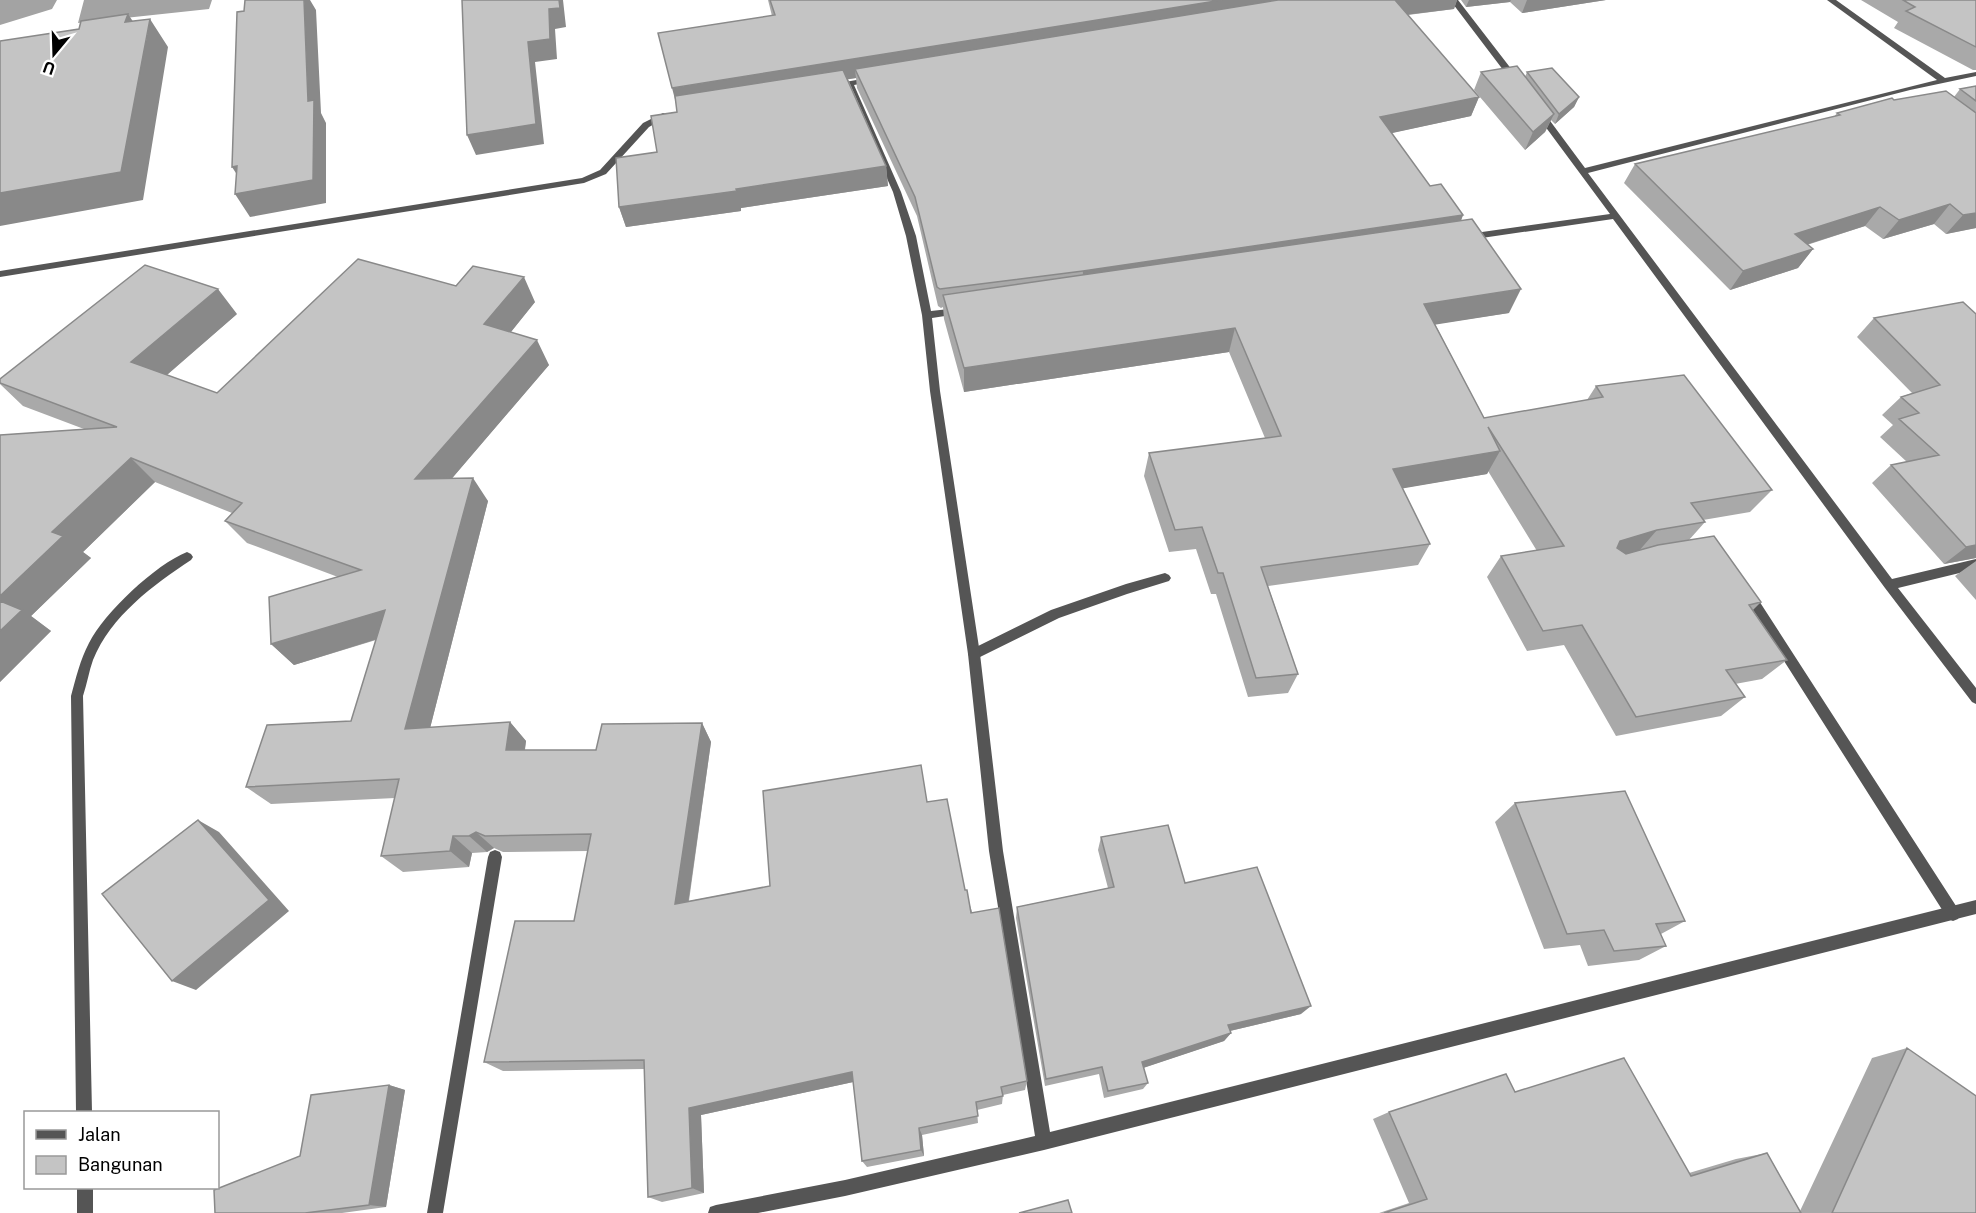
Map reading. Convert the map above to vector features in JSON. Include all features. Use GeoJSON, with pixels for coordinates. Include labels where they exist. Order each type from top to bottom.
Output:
{"type":"FeatureCollection","features":[{"type":"Feature","properties":{"kind":"street"},"geometry":{"type":"LineString","coordinates":[[1454,0],[1526,95]]}},
{"type":"Feature","properties":{"kind":"street"},"geometry":{"type":"LineString","coordinates":[[1831,0],[1942,80]]}},
{"type":"Feature","properties":{"kind":"street"},"geometry":{"type":"LineString","coordinates":[[1584,171],[1942,80],[1976,74]]}},
{"type":"Feature","properties":{"kind":"street"},"geometry":{"type":"LineString","coordinates":[[827,87],[885,77]]}},
{"type":"Feature","properties":{"kind":"street"},"geometry":{"type":"LineString","coordinates":[[849,83],[897,192],[911,236],[927,315],[935,391],[974,654],[996,851],[1044,1142]]}},
{"type":"Feature","properties":{"kind":"street"},"geometry":{"type":"LineString","coordinates":[[1910,88],[1920,95]]}},
{"type":"Feature","properties":{"kind":"street"},"geometry":{"type":"LineString","coordinates":[[1533,104],[1889,585],[1976,698]]}},
{"type":"Feature","properties":{"kind":"street"},"geometry":{"type":"LineString","coordinates":[[0,274],[584,180],[603,172],[645,125],[678,112]]}},
{"type":"Feature","properties":{"kind":"street"},"geometry":{"type":"LineString","coordinates":[[1461,238],[1615,216]]}},
{"type":"Feature","properties":{"kind":"street"},"geometry":{"type":"LineString","coordinates":[[927,315],[971,309]]}},
{"type":"Feature","properties":{"kind":"street"},"geometry":{"type":"LineString","coordinates":[[84,1111],[77,696],[88,657],[114,615],[161,573],[187,557]]}},
{"type":"Feature","properties":{"kind":"street"},"geometry":{"type":"LineString","coordinates":[[1889,585],[1976,564]]}},
{"type":"Feature","properties":{"kind":"street"},"geometry":{"type":"LineString","coordinates":[[974,654],[1055,614],[1165,578]]}},
{"type":"Feature","properties":{"kind":"street"},"geometry":{"type":"LineString","coordinates":[[1742,584],[1953,914]]}},
{"type":"Feature","properties":{"kind":"street"},"geometry":{"type":"LineString","coordinates":[[435,1213],[495,857]]}},
{"type":"Feature","properties":{"kind":"street"},"geometry":{"type":"LineString","coordinates":[[716,1213],[845,1188],[1044,1142],[1976,907]]}},
{"type":"Feature","properties":{"kind":"street"},"geometry":{"type":"LineString","coordinates":[[85,1189],[85,1213]]}},
{"type":"Feature","properties":{"kind":"shaded area"},"geometry":{"type":"Polygon","coordinates":[[[0,0],[57,0],[52,9],[0,25],[0,0]]]}},
{"type":"Feature","properties":{"kind":"shaded area"},"geometry":{"type":"Polygon","coordinates":[[[84,0],[212,0],[209,9],[78,23],[84,0]]]}},
{"type":"Feature","properties":{"kind":"building"},"geometry":{"type":"Polygon","coordinates":[[[245,0],[304,0],[308,101],[314,100],[313,180],[235,194],[237,166],[232,167],[237,12],[244,11],[245,0]]]}},
{"type":"Feature","properties":{"kind":"building"},"geometry":{"type":"Polygon","coordinates":[[[462,0],[559,0],[560,8],[549,9],[550,39],[528,42],[536,124],[467,135],[462,0]]]}},
{"type":"Feature","properties":{"kind":"building"},"geometry":{"type":"Polygon","coordinates":[[[770,0],[1222,0],[672,88],[658,33],[775,15],[770,0]]]}},
{"type":"Feature","properties":{"kind":"building"},"geometry":{"type":"Polygon","coordinates":[[[1278,0],[1395,0],[1479,97],[1380,117],[1430,186],[1441,184],[1463,215],[1083,271],[940,289],[937,287],[915,197],[855,69],[1278,0]]]}},
{"type":"Feature","properties":{"kind":"building"},"geometry":{"type":"Polygon","coordinates":[[[1903,0],[1976,0],[1976,47],[1906,11],[1915,7],[1903,0]]]}},
{"type":"Feature","properties":{"kind":"building"},"geometry":{"type":"Polygon","coordinates":[[[128,14],[125,22],[150,19],[121,172],[0,193],[0,41],[79,29],[81,21],[128,14]]]}},
{"type":"Feature","properties":{"kind":"building"},"geometry":{"type":"Polygon","coordinates":[[[1517,66],[1554,114],[1533,132],[1481,72],[1517,66]]]}},
{"type":"Feature","properties":{"kind":"building"},"geometry":{"type":"Polygon","coordinates":[[[1552,68],[1579,97],[1559,114],[1527,72],[1552,68]]]}},
{"type":"Feature","properties":{"kind":"building"},"geometry":{"type":"Polygon","coordinates":[[[843,70],[886,166],[736,189],[737,191],[619,207],[616,158],[657,152],[651,116],[677,112],[675,96],[843,70]]]}},
{"type":"Feature","properties":{"kind":"building"},"geometry":{"type":"Polygon","coordinates":[[[1976,86],[1976,101],[1960,89],[1976,86]]]}},
{"type":"Feature","properties":{"kind":"building"},"geometry":{"type":"Polygon","coordinates":[[[1946,91],[1976,113],[1976,213],[1963,215],[1950,204],[1899,220],[1880,207],[1795,234],[1813,249],[1743,271],[1635,164],[1840,115],[1837,113],[1892,98],[1894,100],[1946,91]]]}},
{"type":"Feature","properties":{"kind":"building"},"geometry":{"type":"Polygon","coordinates":[[[1472,219],[1521,289],[1424,304],[1484,418],[1603,397],[1596,386],[1684,375],[1772,490],[1691,503],[1705,522],[1657,530],[1620,541],[1617,548],[1626,554],[1658,545],[1714,536],[1761,602],[1749,605],[1787,660],[1726,670],[1745,697],[1636,717],[1582,625],[1543,631],[1501,556],[1564,546],[1488,427],[1500,451],[1393,469],[1430,544],[1261,567],[1298,674],[1256,678],[1223,573],[1218,573],[1202,527],[1175,530],[1149,453],[1281,436],[1235,328],[964,368],[943,295],[1472,219]]]}},
{"type":"Feature","properties":{"kind":"building"},"geometry":{"type":"Polygon","coordinates":[[[358,259],[456,286],[473,266],[524,277],[484,324],[537,340],[415,479],[473,478],[405,729],[510,722],[506,750],[596,750],[602,724],[702,723],[675,904],[770,886],[763,791],[921,765],[927,802],[947,799],[971,913],[999,908],[1027,1081],[1001,1087],[1003,1096],[976,1102],[978,1116],[919,1128],[921,1150],[862,1161],[852,1072],[689,1108],[692,1188],[648,1197],[644,1060],[484,1062],[515,921],[574,921],[591,834],[485,836],[476,832],[469,836],[453,836],[450,851],[381,856],[399,779],[246,787],[267,725],[351,721],[385,610],[271,644],[269,597],[361,570],[225,521],[242,503],[131,458],[52,532],[63,536],[0,596],[0,435],[117,427],[0,383],[0,379],[145,265],[218,289],[131,362],[217,393],[358,259]]]}},
{"type":"Feature","properties":{"kind":"building"},"geometry":{"type":"Polygon","coordinates":[[[1963,302],[1976,314],[1976,545],[1966,547],[1891,465],[1939,455],[1899,419],[1919,413],[1901,397],[1940,385],[1874,318],[1963,302]]]}},
{"type":"Feature","properties":{"kind":"building"},"geometry":{"type":"Polygon","coordinates":[[[0,601],[22,610],[0,631],[0,601]]]}},
{"type":"Feature","properties":{"kind":"building"},"geometry":{"type":"Polygon","coordinates":[[[1625,791],[1685,921],[1656,924],[1666,946],[1614,951],[1604,930],[1567,934],[1515,803],[1625,791]]]}},
{"type":"Feature","properties":{"kind":"building"},"geometry":{"type":"Polygon","coordinates":[[[198,820],[269,900],[172,981],[102,894],[198,820]]]}},
{"type":"Feature","properties":{"kind":"building"},"geometry":{"type":"Polygon","coordinates":[[[1168,825],[1185,883],[1257,867],[1311,1006],[1228,1025],[1231,1033],[1142,1062],[1148,1083],[1108,1091],[1102,1067],[1046,1079],[1017,907],[1114,887],[1101,837],[1168,825]]]}},
{"type":"Feature","properties":{"kind":"building"},"geometry":{"type":"Polygon","coordinates":[[[1907,1048],[1976,1096],[1976,1213],[1832,1213],[1907,1048]]]}},
{"type":"Feature","properties":{"kind":"building"},"geometry":{"type":"Polygon","coordinates":[[[1624,1058],[1691,1176],[1767,1153],[1801,1213],[1384,1213],[1427,1199],[1389,1112],[1506,1074],[1515,1092],[1624,1058]]]}},
{"type":"Feature","properties":{"kind":"building"},"geometry":{"type":"Polygon","coordinates":[[[389,1085],[369,1205],[305,1213],[215,1213],[214,1190],[300,1156],[311,1095],[389,1085]]]}},
{"type":"Feature","properties":{"kind":"building"},"geometry":{"type":"Polygon","coordinates":[[[1068,1200],[1072,1213],[1019,1213],[1068,1200]]]}}]}
